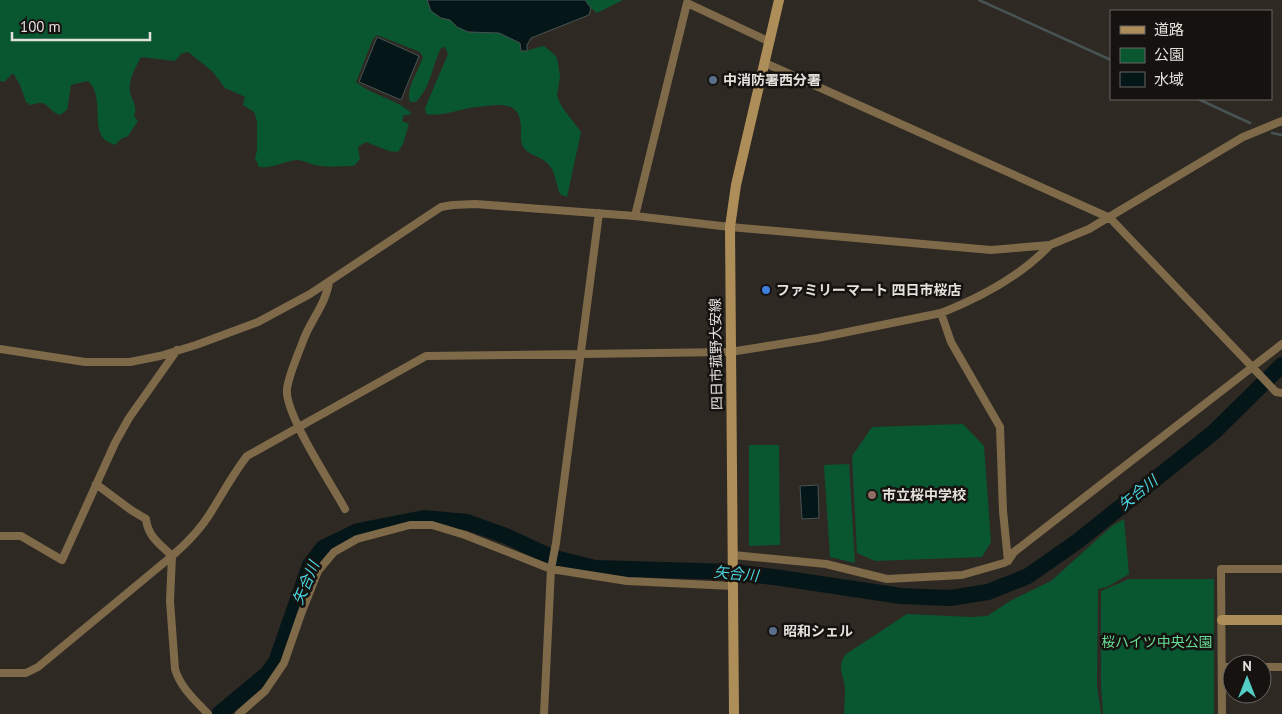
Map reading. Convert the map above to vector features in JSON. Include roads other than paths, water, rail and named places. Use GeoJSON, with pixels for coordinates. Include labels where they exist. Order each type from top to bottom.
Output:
{"type":"FeatureCollection","features":[{"type":"Feature","properties":{"kind":"main road","name":"四日市菰野大安線"},"geometry":{"type":"LineString","coordinates":[[734,714],[730,227],[736,185],[779,0]]}},
{"type":"Feature","properties":{"kind":"main road"},"geometry":{"type":"LineString","coordinates":[[1222,620],[1282,620]]}},
{"type":"Feature","properties":{"kind":"street"},"geometry":{"type":"LineString","coordinates":[[635,216],[687,3],[770,42]]}},
{"type":"Feature","properties":{"kind":"street"},"geometry":{"type":"LineString","coordinates":[[765,63],[1110,218],[1279,392]]}},
{"type":"Feature","properties":{"kind":"street"},"geometry":{"type":"LineString","coordinates":[[0,349],[85,362],[130,362],[160,356],[258,322],[329,282],[441,208],[453,205],[475,204],[635,216],[730,227],[991,250],[1050,245],[1110,218],[1243,137],[1282,121]]}},
{"type":"Feature","properties":{"kind":"street"},"geometry":{"type":"LineString","coordinates":[[544,714],[551,569],[599,213]]}},
{"type":"Feature","properties":{"kind":"street"},"geometry":{"type":"LineString","coordinates":[[0,673],[26,674],[38,667],[188,542],[210,514],[235,471],[247,456],[426,356],[730,352],[818,338],[941,313],[988,291],[1040,256],[1050,245]]}},
{"type":"Feature","properties":{"kind":"street"},"geometry":{"type":"LineString","coordinates":[[329,282],[327,293],[304,338],[287,389],[288,399],[298,428],[345,509]]}},
{"type":"Feature","properties":{"kind":"street"},"geometry":{"type":"LineString","coordinates":[[941,313],[951,342],[1000,427],[1003,511],[1008,561]]}},
{"type":"Feature","properties":{"kind":"street"},"geometry":{"type":"LineString","coordinates":[[733,557],[826,564],[887,579],[962,575],[1008,561],[1014,552],[1161,437],[1256,369],[1282,344]]}},
{"type":"Feature","properties":{"kind":"street"},"geometry":{"type":"LineString","coordinates":[[0,536],[21,536],[62,560],[115,442],[129,418],[177,350]]}},
{"type":"Feature","properties":{"kind":"street"},"geometry":{"type":"LineString","coordinates":[[96,484],[146,519],[148,530],[153,538],[172,556],[170,601],[175,669],[178,678],[192,698],[208,714]]}},
{"type":"Feature","properties":{"kind":"street"},"geometry":{"type":"LineString","coordinates":[[239,714],[264,691],[284,663],[318,571],[334,552],[357,539],[410,525],[432,525],[551,569],[627,582],[710,583],[733,586]]}},
{"type":"Feature","properties":{"kind":"street"},"geometry":{"type":"LineString","coordinates":[[1222,654],[1221,569],[1282,569]]}},
{"type":"Feature","properties":{"kind":"water"},"geometry":{"type":"Polygon","coordinates":[[[427,0],[585,0],[591,8],[589,15],[531,38],[527,45],[527,51],[521,51],[520,43],[499,33],[468,32],[457,27],[450,20],[441,18],[431,11],[427,0]]]}},
{"type":"Feature","properties":{"kind":"water"},"geometry":{"type":"Polygon","coordinates":[[[377,37],[419,56],[401,100],[359,82],[377,37]]]}},
{"type":"Feature","properties":{"kind":"water"},"geometry":{"type":"Polygon","coordinates":[[[818,485],[819,518],[802,519],[800,486],[818,485]]]}},
{"type":"Feature","properties":{"kind":"waterway"},"geometry":{"type":"LineString","coordinates":[[979,0],[1110,60]]}},
{"type":"Feature","properties":{"kind":"waterway"},"geometry":{"type":"LineString","coordinates":[[1200,100],[1250,123]]}},
{"type":"Feature","properties":{"kind":"waterway"},"geometry":{"type":"LineString","coordinates":[[1272,133],[1282,135]]}},
{"type":"Feature","properties":{"kind":"waterway","name":"矢合川"},"geometry":{"type":"LineString","coordinates":[[219,714],[267,674],[276,662],[310,565],[323,548],[358,531],[424,518],[467,522],[506,536],[551,557],[595,568],[733,572],[901,596],[950,598],[988,592],[1028,576],[1078,541],[1214,432],[1282,365]]}},
{"type":"Feature","properties":{"kind":"place","name":"中消防署西分署"},"geometry":{"type":"Point","coordinates":[713,80]}},
{"type":"Feature","properties":{"kind":"place","name":"ファミリーマート 四日市桜店"},"geometry":{"type":"Point","coordinates":[766,290]}},
{"type":"Feature","properties":{"kind":"place","name":"市立桜中学校"},"geometry":{"type":"Point","coordinates":[872,495]}},
{"type":"Feature","properties":{"kind":"place","name":"昭和シェル"},"geometry":{"type":"Point","coordinates":[773,631]}},
{"type":"Feature","properties":{"kind":"park label","name":"桜ハイツ中央公園"},"geometry":{"type":"Point","coordinates":[1157,642]}}]}
